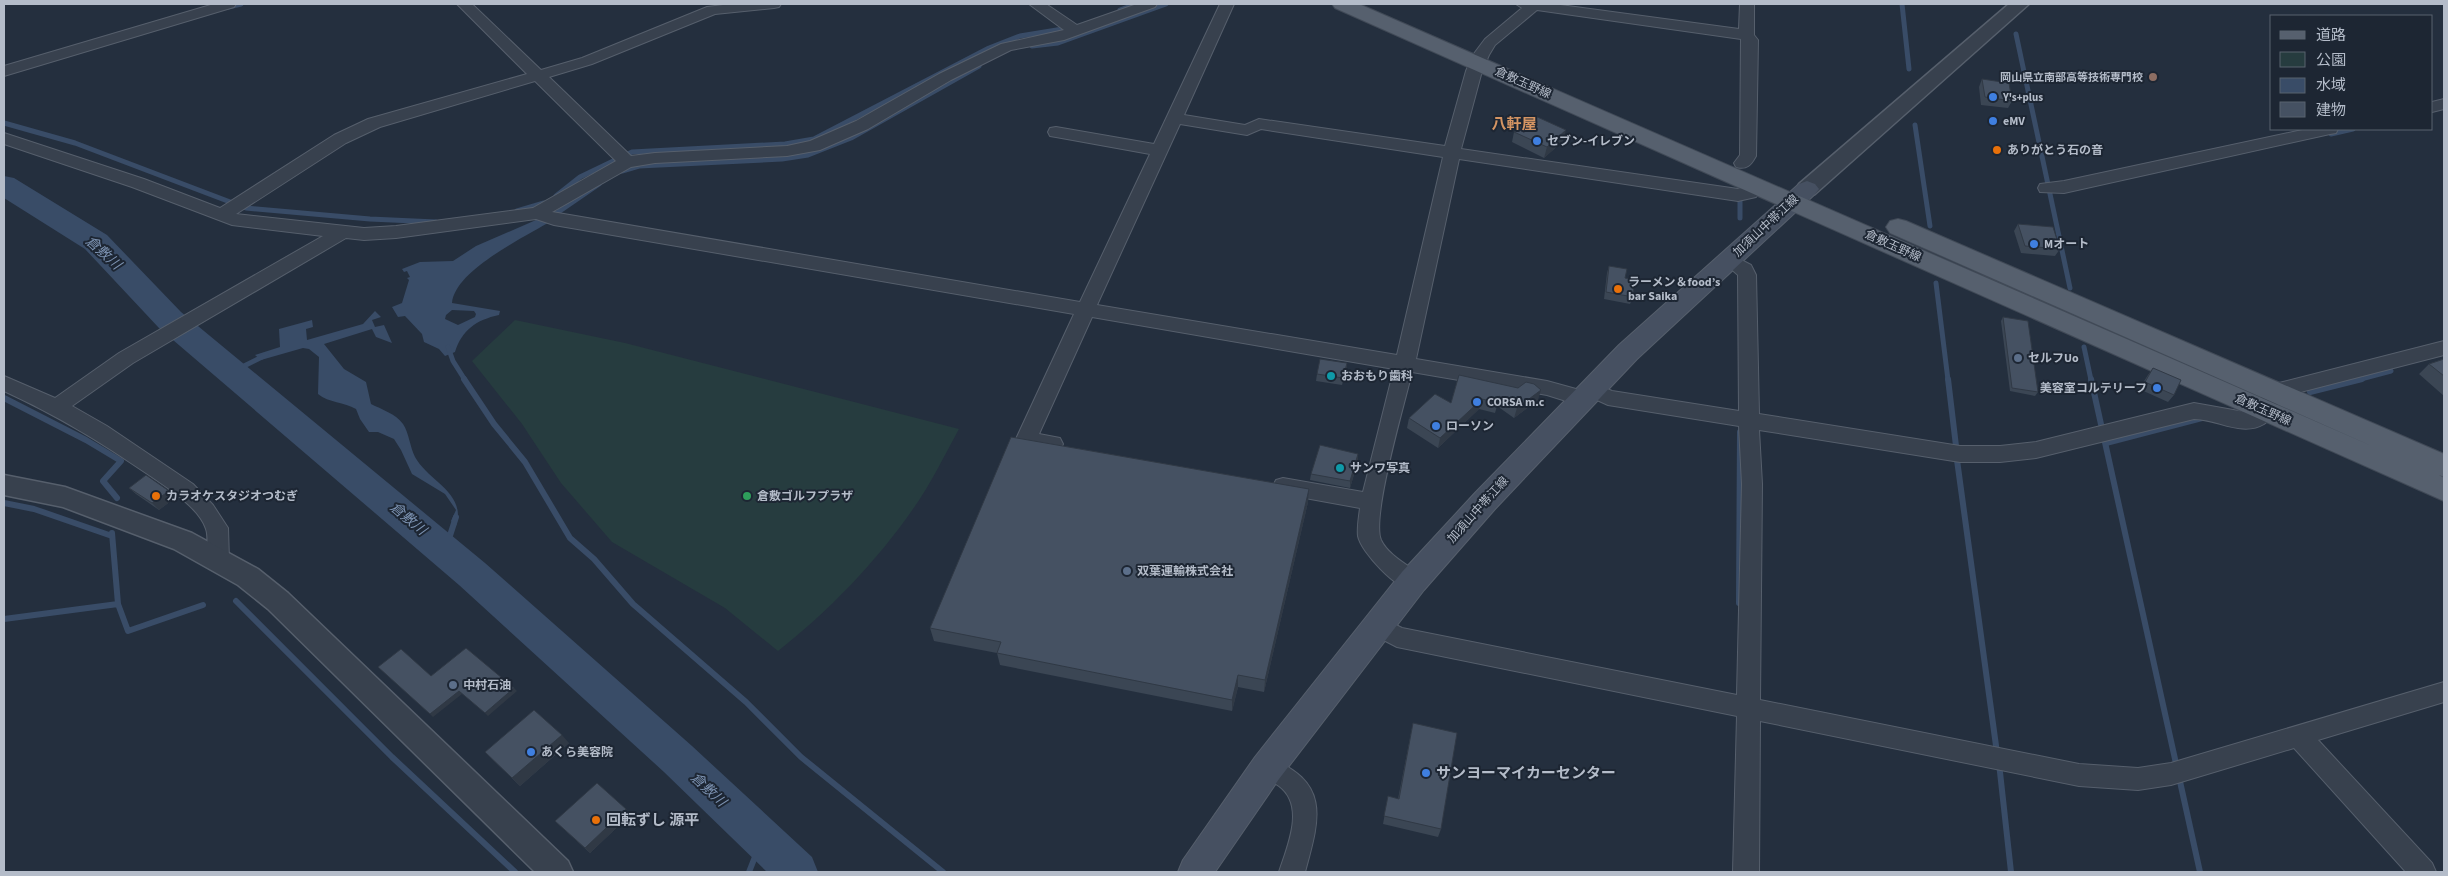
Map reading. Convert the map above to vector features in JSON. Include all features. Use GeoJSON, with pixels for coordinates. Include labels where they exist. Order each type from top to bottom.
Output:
{"type":"FeatureCollection","features":[{"type":"Feature","properties":{"kind":"main road","name":"倉敷玉野線"},"geometry":{"type":"LineString","coordinates":[[1342,4],[1481,56],[2270,402],[2444,490]]}},
{"type":"Feature","properties":{"kind":"main road","name":"倉敷玉野線"},"geometry":{"type":"LineString","coordinates":[[1383,4],[1481,56],[1506,57],[1742,163],[1800,196]]}},
{"type":"Feature","properties":{"kind":"main road","name":"加須山中帯江線"},"geometry":{"type":"LineString","coordinates":[[1195,872],[1267,768],[1413,581],[1585,395],[1686,298],[1800,196]]}},
{"type":"Feature","properties":{"kind":"main road","name":"倉敷玉野線"},"geometry":{"type":"LineString","coordinates":[[2270,402],[2444,466]]}},
{"type":"Feature","properties":{"kind":"street"},"geometry":{"type":"LineString","coordinates":[[4,71],[229,4]]}},
{"type":"Feature","properties":{"kind":"street"},"geometry":{"type":"LineString","coordinates":[[464,4],[623,158]]}},
{"type":"Feature","properties":{"kind":"street"},"geometry":{"type":"LineString","coordinates":[[232,209],[340,139],[374,123],[587,60],[712,10],[774,4]]}},
{"type":"Feature","properties":{"kind":"street"},"geometry":{"type":"LineString","coordinates":[[1036,4],[1071,29]]}},
{"type":"Feature","properties":{"kind":"street"},"geometry":{"type":"LineString","coordinates":[[546,216],[623,158],[787,151],[814,146],[862,125],[945,76],[1006,47],[1150,4]]}},
{"type":"Feature","properties":{"kind":"street"},"geometry":{"type":"LineString","coordinates":[[1074,448],[1026,439],[1228,4]]}},
{"type":"Feature","properties":{"kind":"street"},"geometry":{"type":"LineString","coordinates":[[1413,581],[1386,560],[1373,546],[1368,527],[1372,502],[1406,363],[1452,152],[1481,56],[1530,4],[1746,35]]}},
{"type":"Feature","properties":{"kind":"street"},"geometry":{"type":"LineString","coordinates":[[1742,163],[1748,156],[1750,40],[1746,35],[1747,4]]}},
{"type":"Feature","properties":{"kind":"street"},"geometry":{"type":"LineString","coordinates":[[1800,196],[2020,4]]}},
{"type":"Feature","properties":{"kind":"street"},"geometry":{"type":"LineString","coordinates":[[1174,118],[1247,130],[1259,124],[1738,195],[1750,194]]}},
{"type":"Feature","properties":{"kind":"street"},"geometry":{"type":"LineString","coordinates":[[2049,188],[2325,130]]}},
{"type":"Feature","properties":{"kind":"street"},"geometry":{"type":"LineString","coordinates":[[1056,132],[1160,150]]}},
{"type":"Feature","properties":{"kind":"street"},"geometry":{"type":"LineString","coordinates":[[4,138],[138,183],[232,209],[257,224],[364,234],[546,216],[1086,310],[1406,363],[1548,388],[1569,394],[1608,398],[1960,454],[2000,454],[2036,450],[2194,411],[2214,412],[2244,421],[2254,420],[2286,388],[2444,348]]}},
{"type":"Feature","properties":{"kind":"street"},"geometry":{"type":"LineString","coordinates":[[57,407],[126,358],[236,296],[343,232]]}},
{"type":"Feature","properties":{"kind":"street"},"geometry":{"type":"LineString","coordinates":[[1730,260],[1745,269],[1747,275],[1742,419],[1752,484],[1741,707],[1746,872]]}},
{"type":"Feature","properties":{"kind":"street"},"geometry":{"type":"LineString","coordinates":[[4,383],[57,407],[100,431],[186,490],[206,510],[217,528],[218,560]]}},
{"type":"Feature","properties":{"kind":"street"},"geometry":{"type":"LineString","coordinates":[[1266,483],[1372,502]]}},
{"type":"Feature","properties":{"kind":"street"},"geometry":{"type":"LineString","coordinates":[[4,485],[65,497],[117,515],[183,541],[248,577],[278,601],[557,872]]}},
{"type":"Feature","properties":{"kind":"street"},"geometry":{"type":"LineString","coordinates":[[1378,626],[1397,637],[2079,776],[2138,779],[2177,773],[2444,692]]}},
{"type":"Feature","properties":{"kind":"street"},"geometry":{"type":"LineString","coordinates":[[2299,736],[2423,872]]}},
{"type":"Feature","properties":{"kind":"street"},"geometry":{"type":"LineString","coordinates":[[1267,768],[1290,780],[1304,797],[1306,818],[1292,872]]}},
{"type":"Feature","properties":{"kind":"green space","name":"倉敷ゴルフプラザ"},"geometry":{"type":"Polygon","coordinates":[[[515,320],[625,343],[959,429],[932,480],[884,548],[833,603],[778,651],[725,608],[612,542],[561,483],[522,424],[472,361],[515,320]]]}},
{"type":"Feature","properties":{"kind":"water"},"geometry":{"type":"Polygon","coordinates":[[[536,220],[551,221],[509,245],[478,267],[465,279],[456,291],[452,303],[500,311],[499,315],[483,320],[471,327],[458,344],[455,352],[445,356],[439,349],[424,342],[422,334],[405,316],[398,317],[392,307],[402,303],[409,280],[407,278],[410,277],[407,271],[404,272],[402,269],[420,262],[453,261],[476,246],[536,220]],[[452,310],[446,315],[445,319],[458,325],[475,317],[474,311],[452,310]]]}},
{"type":"Feature","properties":{"kind":"water"},"geometry":{"type":"Polygon","coordinates":[[[375,311],[381,317],[372,320],[375,327],[384,325],[392,343],[376,337],[372,329],[324,344],[344,369],[366,382],[371,404],[400,420],[403,424],[415,457],[421,466],[451,496],[456,505],[458,515],[456,526],[451,521],[456,510],[445,494],[412,474],[394,439],[378,432],[369,432],[356,409],[318,394],[319,357],[309,349],[303,348],[261,360],[255,355],[280,347],[279,329],[312,320],[313,327],[306,329],[307,340],[363,324],[375,311]]]}},
{"type":"Feature","properties":{"kind":"building"},"geometry":{"type":"Polygon","coordinates":[[[1982,79],[2009,83],[2012,101],[1985,97],[1982,79]]]}},
{"type":"Feature","properties":{"kind":"building"},"geometry":{"type":"Polygon","coordinates":[[[1533,115],[1566,130],[1547,147],[1514,132],[1533,115]]]}},
{"type":"Feature","properties":{"kind":"building"},"geometry":{"type":"Polygon","coordinates":[[[2018,224],[2053,227],[2060,249],[2025,246],[2018,224]]]}},
{"type":"Feature","properties":{"kind":"building"},"geometry":{"type":"Polygon","coordinates":[[[1609,266],[1627,269],[1625,278],[1634,280],[1633,297],[1606,292],[1609,266]]]}},
{"type":"Feature","properties":{"kind":"building","name":"セルフUo"},"geometry":{"type":"Polygon","coordinates":[[[2003,317],[2028,321],[2038,392],[2012,388],[2003,317]]]}},
{"type":"Feature","properties":{"kind":"building"},"geometry":{"type":"Polygon","coordinates":[[[1320,359],[1347,363],[1343,378],[1317,374],[1320,359]]]}},
{"type":"Feature","properties":{"kind":"building"},"geometry":{"type":"Polygon","coordinates":[[[2444,359],[2444,376],[2429,364],[2444,359]]]}},
{"type":"Feature","properties":{"kind":"building"},"geometry":{"type":"Polygon","coordinates":[[[2153,368],[2181,380],[2174,395],[2145,382],[2153,368]]]}},
{"type":"Feature","properties":{"kind":"building"},"geometry":{"type":"Polygon","coordinates":[[[1459,375],[1518,388],[1526,382],[1534,384],[1541,390],[1517,408],[1499,396],[1498,403],[1482,399],[1440,438],[1409,418],[1435,394],[1451,403],[1459,375]]]}},
{"type":"Feature","properties":{"kind":"building","name":"双葉運輸株式会社"},"geometry":{"type":"Polygon","coordinates":[[[1011,437],[1309,489],[1265,680],[1238,675],[1232,700],[997,653],[1001,642],[930,628],[1011,437]]]}},
{"type":"Feature","properties":{"kind":"building","name":"サンワ写真"},"geometry":{"type":"Polygon","coordinates":[[[1320,445],[1358,454],[1350,481],[1311,474],[1320,445]]]}},
{"type":"Feature","properties":{"kind":"building"},"geometry":{"type":"Polygon","coordinates":[[[146,475],[169,491],[152,503],[129,488],[146,475]]]}},
{"type":"Feature","properties":{"kind":"building","name":"中村石油"},"geometry":{"type":"Polygon","coordinates":[[[466,648],[514,688],[485,713],[459,691],[430,714],[378,667],[401,649],[431,676],[466,648]]]}},
{"type":"Feature","properties":{"kind":"building","name":"あくら美容院"},"geometry":{"type":"Polygon","coordinates":[[[534,710],[562,735],[512,778],[485,752],[534,710]]]}},
{"type":"Feature","properties":{"kind":"building","name":"サンヨーマイカーセンター"},"geometry":{"type":"Polygon","coordinates":[[[1413,723],[1457,733],[1441,829],[1384,816],[1388,796],[1399,799],[1413,723]]]}},
{"type":"Feature","properties":{"kind":"building","name":"回転ずし 源平"},"geometry":{"type":"Polygon","coordinates":[[[597,783],[626,809],[585,848],[555,821],[597,783]]]}},
{"type":"Feature","properties":{"kind":"waterway"},"geometry":{"type":"LineString","coordinates":[[228,7],[241,4]]}},
{"type":"Feature","properties":{"kind":"waterway"},"geometry":{"type":"LineString","coordinates":[[1120,10],[1136,4]]}},
{"type":"Feature","properties":{"kind":"waterway"},"geometry":{"type":"LineString","coordinates":[[1032,46],[1058,43],[1166,4]]}},
{"type":"Feature","properties":{"kind":"waterway"},"geometry":{"type":"LineString","coordinates":[[1902,4],[1909,69]]}},
{"type":"Feature","properties":{"kind":"waterway"},"geometry":{"type":"LineString","coordinates":[[556,196],[580,177],[632,152],[785,144],[814,139],[989,48],[1020,36],[1069,28]]}},
{"type":"Feature","properties":{"kind":"waterway"},"geometry":{"type":"LineString","coordinates":[[2016,34],[2070,288]]}},
{"type":"Feature","properties":{"kind":"waterway"},"geometry":{"type":"LineString","coordinates":[[622,171],[639,166],[782,159],[808,155],[851,138],[979,66]]}},
{"type":"Feature","properties":{"kind":"waterway"},"geometry":{"type":"LineString","coordinates":[[4,123],[75,143],[246,208],[370,219],[436,222]]}},
{"type":"Feature","properties":{"kind":"waterway"},"geometry":{"type":"LineString","coordinates":[[1915,125],[1930,226]]}},
{"type":"Feature","properties":{"kind":"waterway"},"geometry":{"type":"LineString","coordinates":[[2331,134],[2349,130]]}},
{"type":"Feature","properties":{"kind":"waterway"},"geometry":{"type":"LineString","coordinates":[[551,217],[599,184]]}},
{"type":"Feature","properties":{"kind":"waterway","name":"倉敷川"},"geometry":{"type":"LineString","coordinates":[[4,185],[96,242],[170,320],[472,574],[678,759],[797,872]]}},
{"type":"Feature","properties":{"kind":"waterway"},"geometry":{"type":"LineString","coordinates":[[1740,198],[1740,218]]}},
{"type":"Feature","properties":{"kind":"waterway"},"geometry":{"type":"LineString","coordinates":[[517,211],[544,203]]}},
{"type":"Feature","properties":{"kind":"waterway"},"geometry":{"type":"LineString","coordinates":[[1936,283],[1948,380]]}},
{"type":"Feature","properties":{"kind":"waterway"},"geometry":{"type":"LineString","coordinates":[[448,347],[453,361],[465,380]]}},
{"type":"Feature","properties":{"kind":"waterway"},"geometry":{"type":"LineString","coordinates":[[2084,347],[2091,380]]}},
{"type":"Feature","properties":{"kind":"waterway"},"geometry":{"type":"LineString","coordinates":[[232,372],[266,355]]}},
{"type":"Feature","properties":{"kind":"waterway"},"geometry":{"type":"LineString","coordinates":[[2357,380],[2391,371]]}},
{"type":"Feature","properties":{"kind":"waterway"},"geometry":{"type":"LineString","coordinates":[[464,379],[494,424],[525,462],[570,538],[594,559],[633,604],[746,702],[801,757],[943,872]]}},
{"type":"Feature","properties":{"kind":"waterway"},"geometry":{"type":"LineString","coordinates":[[1948,379],[1956,446]]}},
{"type":"Feature","properties":{"kind":"waterway"},"geometry":{"type":"LineString","coordinates":[[2091,379],[2177,768]]}},
{"type":"Feature","properties":{"kind":"waterway"},"geometry":{"type":"LineString","coordinates":[[2310,392],[2362,379]]}},
{"type":"Feature","properties":{"kind":"waterway"},"geometry":{"type":"LineString","coordinates":[[4,398],[86,440],[121,461],[103,481],[117,498]]}},
{"type":"Feature","properties":{"kind":"waterway"},"geometry":{"type":"LineString","coordinates":[[2106,443],[2202,418]]}},
{"type":"Feature","properties":{"kind":"waterway"},"geometry":{"type":"LineString","coordinates":[[1739,603],[1740,432]]}},
{"type":"Feature","properties":{"kind":"waterway"},"geometry":{"type":"LineString","coordinates":[[1957,460],[1997,753]]}},
{"type":"Feature","properties":{"kind":"waterway"},"geometry":{"type":"LineString","coordinates":[[4,503],[34,509],[112,536]]}},
{"type":"Feature","properties":{"kind":"waterway"},"geometry":{"type":"LineString","coordinates":[[445,551],[456,517]]}},
{"type":"Feature","properties":{"kind":"waterway"},"geometry":{"type":"LineString","coordinates":[[112,533],[118,604]]}},
{"type":"Feature","properties":{"kind":"waterway"},"geometry":{"type":"LineString","coordinates":[[236,601],[392,757],[515,872]]}},
{"type":"Feature","properties":{"kind":"waterway"},"geometry":{"type":"LineString","coordinates":[[4,619],[118,604]]}},
{"type":"Feature","properties":{"kind":"waterway"},"geometry":{"type":"LineString","coordinates":[[118,604],[128,631],[203,605]]}},
{"type":"Feature","properties":{"kind":"waterway"},"geometry":{"type":"LineString","coordinates":[[1999,763],[2011,872]]}},
{"type":"Feature","properties":{"kind":"waterway"},"geometry":{"type":"LineString","coordinates":[[2179,777],[2200,872]]}},
{"type":"Feature","properties":{"kind":"waterway"},"geometry":{"type":"LineString","coordinates":[[749,872],[762,839]]}},
{"type":"Feature","properties":{"kind":"place","name":"岡山県立南部高等技術専門校"},"geometry":{"type":"Point","coordinates":[2153,77]}},
{"type":"Feature","properties":{"kind":"place","name":"Y's+plus"},"geometry":{"type":"Point","coordinates":[1993,97]}},
{"type":"Feature","properties":{"kind":"place","name":"eMV"},"geometry":{"type":"Point","coordinates":[1993,121]}},
{"type":"Feature","properties":{"kind":"place","name":"セブン-イレブン"},"geometry":{"type":"Point","coordinates":[1537,141]}},
{"type":"Feature","properties":{"kind":"place","name":"ありがとう石の音"},"geometry":{"type":"Point","coordinates":[1997,150]}},
{"type":"Feature","properties":{"kind":"place","name":"Mオート"},"geometry":{"type":"Point","coordinates":[2034,244]}},
{"type":"Feature","properties":{"kind":"place","name":"ラーメン＆food’s bar Saika"},"geometry":{"type":"Point","coordinates":[1618,289]}},
{"type":"Feature","properties":{"kind":"place","name":"セルフUo"},"geometry":{"type":"Point","coordinates":[2018,358]}},
{"type":"Feature","properties":{"kind":"place","name":"おおもり歯科"},"geometry":{"type":"Point","coordinates":[1331,376]}},
{"type":"Feature","properties":{"kind":"place","name":"美容室コルテリーフ"},"geometry":{"type":"Point","coordinates":[2157,388]}},
{"type":"Feature","properties":{"kind":"place","name":"CORSA m.c"},"geometry":{"type":"Point","coordinates":[1477,402]}},
{"type":"Feature","properties":{"kind":"place","name":"ローソン"},"geometry":{"type":"Point","coordinates":[1436,426]}},
{"type":"Feature","properties":{"kind":"place","name":"サンワ写真"},"geometry":{"type":"Point","coordinates":[1340,468]}},
{"type":"Feature","properties":{"kind":"place","name":"カラオケスタジオつむぎ"},"geometry":{"type":"Point","coordinates":[156,496]}},
{"type":"Feature","properties":{"kind":"place","name":"倉敷ゴルフプラザ"},"geometry":{"type":"Point","coordinates":[747,496]}},
{"type":"Feature","properties":{"kind":"place","name":"双葉運輸株式会社"},"geometry":{"type":"Point","coordinates":[1127,571]}},
{"type":"Feature","properties":{"kind":"place","name":"中村石油"},"geometry":{"type":"Point","coordinates":[453,685]}},
{"type":"Feature","properties":{"kind":"place","name":"あくら美容院"},"geometry":{"type":"Point","coordinates":[531,752]}},
{"type":"Feature","properties":{"kind":"place","name":"サンヨーマイカーセンター"},"geometry":{"type":"Point","coordinates":[1426,773]}},
{"type":"Feature","properties":{"kind":"place","name":"回転ずし 源平"},"geometry":{"type":"Point","coordinates":[596,820]}},
{"type":"Feature","properties":{"kind":"district","name":"八軒屋"},"geometry":{"type":"Point","coordinates":[1514,124]}}]}
